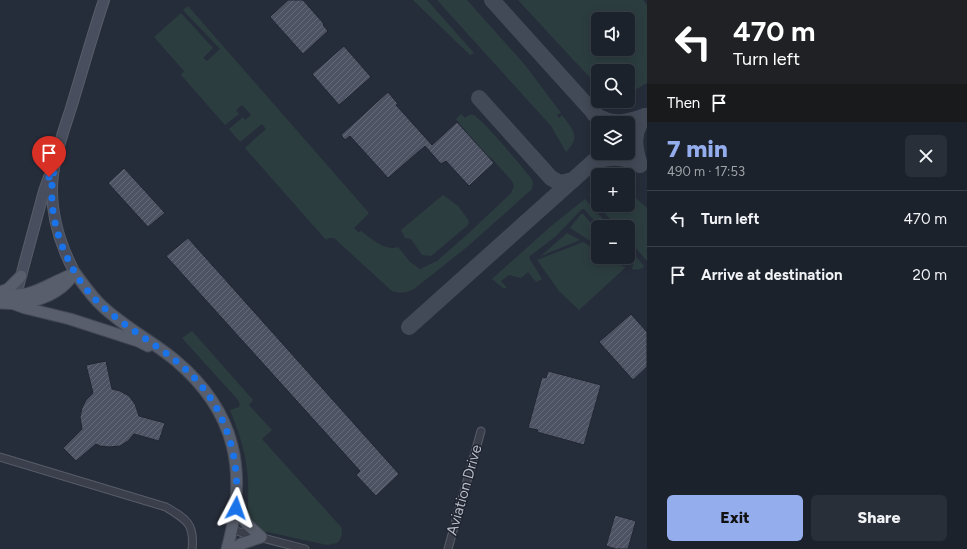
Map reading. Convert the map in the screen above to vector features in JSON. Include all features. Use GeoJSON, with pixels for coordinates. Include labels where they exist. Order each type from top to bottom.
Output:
{"type":"FeatureCollection","features":[{"type":"Feature","properties":{"kind":"main road"},"geometry":{"type":"LineString","coordinates":[[0,302],[38,299],[62,287],[75,273],[90,293],[108,312],[168,356],[200,383],[221,416],[230,437],[236,468],[238,481],[236,508],[227,549]]}},
{"type":"Feature","properties":{"kind":"main road"},"geometry":{"type":"LineString","coordinates":[[0,293],[8,289],[21,276]]}},
{"type":"Feature","properties":{"kind":"main road"},"geometry":{"type":"LineString","coordinates":[[0,293],[15,300],[25,308],[70,319],[138,341],[168,356]]}},
{"type":"Feature","properties":{"kind":"main road"},"geometry":{"type":"LineString","coordinates":[[234,549],[241,544],[261,537],[247,524],[236,508]]}},
{"type":"Feature","properties":{"kind":"street"},"geometry":{"type":"LineString","coordinates":[[15,300],[44,191],[57,157],[104,0]]}},
{"type":"Feature","properties":{"kind":"street"},"geometry":{"type":"LineString","coordinates":[[57,157],[52,187],[54,212],[63,248],[75,273]]}},
{"type":"Feature","properties":{"kind":"street","name":"Aviation Drive"},"geometry":{"type":"LineString","coordinates":[[448,549],[481,432]]}},
{"type":"Feature","properties":{"kind":"street"},"geometry":{"type":"LineString","coordinates":[[0,457],[166,507],[184,517],[192,528],[192,549]]}},
{"type":"Feature","properties":{"kind":"street"},"geometry":{"type":"LineString","coordinates":[[232,530],[305,549]]}},
{"type":"Feature","properties":{"kind":"shaded area"},"geometry":{"type":"Polygon","coordinates":[[[413,0],[427,0],[474,53],[470,55],[413,0]]]}},
{"type":"Feature","properties":{"kind":"shaded area"},"geometry":{"type":"Polygon","coordinates":[[[437,0],[467,0],[525,65],[561,113],[557,115],[559,118],[562,115],[572,129],[574,134],[573,142],[571,147],[566,152],[551,126],[437,0]]]}},
{"type":"Feature","properties":{"kind":"shaded area"},"geometry":{"type":"Polygon","coordinates":[[[518,0],[643,0],[647,5],[647,83],[635,90],[635,64],[591,64],[591,79],[518,0]]]}},
{"type":"Feature","properties":{"kind":"shaded area"},"geometry":{"type":"Polygon","coordinates":[[[188,6],[369,213],[354,228],[358,232],[361,231],[383,246],[388,248],[398,247],[410,262],[420,269],[437,261],[470,232],[511,193],[514,186],[512,181],[493,160],[478,147],[456,119],[461,114],[465,118],[469,115],[473,115],[493,133],[531,178],[533,182],[532,189],[467,247],[414,289],[403,293],[392,291],[334,238],[329,238],[326,240],[245,148],[266,129],[262,124],[240,142],[229,129],[243,117],[245,120],[251,115],[242,105],[236,110],[239,114],[225,125],[181,75],[184,71],[154,37],[181,13],[213,48],[203,58],[207,61],[220,49],[183,10],[188,6]]]}},
{"type":"Feature","properties":{"kind":"shaded area"},"geometry":{"type":"Polygon","coordinates":[[[443,195],[458,206],[469,221],[468,225],[431,256],[422,255],[411,239],[405,238],[401,230],[443,195]]]}},
{"type":"Feature","properties":{"kind":"shaded area"},"geometry":{"type":"Polygon","coordinates":[[[635,197],[647,208],[647,261],[635,247],[635,220],[611,220],[604,212],[635,212],[635,197]]]}},
{"type":"Feature","properties":{"kind":"shaded area"},"geometry":{"type":"Polygon","coordinates":[[[585,199],[591,206],[591,212],[597,212],[604,220],[594,220],[584,209],[582,209],[556,236],[530,256],[529,258],[542,279],[536,282],[528,272],[521,278],[509,275],[501,281],[507,288],[503,288],[492,279],[550,227],[585,199]]]}},
{"type":"Feature","properties":{"kind":"shaded area"},"geometry":{"type":"Polygon","coordinates":[[[581,214],[583,214],[591,223],[591,242],[570,228],[581,214]]]}},
{"type":"Feature","properties":{"kind":"shaded area"},"geometry":{"type":"Polygon","coordinates":[[[567,233],[580,240],[541,256],[567,233]]]}},
{"type":"Feature","properties":{"kind":"shaded area"},"geometry":{"type":"Polygon","coordinates":[[[583,242],[591,247],[591,264],[620,264],[626,267],[579,310],[559,291],[537,260],[583,242]]]}},
{"type":"Feature","properties":{"kind":"shaded area"},"geometry":{"type":"Polygon","coordinates":[[[635,255],[644,266],[637,270],[632,269],[633,264],[635,264],[635,255]]]}},
{"type":"Feature","properties":{"kind":"shaded area"},"geometry":{"type":"Polygon","coordinates":[[[192,331],[253,400],[249,405],[272,430],[262,439],[341,527],[342,536],[337,543],[327,545],[258,530],[247,516],[248,474],[240,437],[230,410],[239,407],[240,404],[182,338],[192,331]]]}},
{"type":"Feature","properties":{"kind":"building"},"geometry":{"type":"Polygon","coordinates":[[[288,0],[303,0],[324,24],[323,25],[328,31],[303,54],[270,17],[288,0]]]}},
{"type":"Feature","properties":{"kind":"building"},"geometry":{"type":"Polygon","coordinates":[[[344,46],[371,77],[339,105],[312,74],[344,46]]]}},
{"type":"Feature","properties":{"kind":"building"},"geometry":{"type":"Polygon","coordinates":[[[388,92],[398,104],[396,105],[432,145],[457,122],[494,163],[469,186],[446,161],[441,164],[425,146],[388,178],[350,136],[345,140],[341,135],[388,92]]]}},
{"type":"Feature","properties":{"kind":"building"},"geometry":{"type":"Polygon","coordinates":[[[124,168],[165,213],[148,227],[108,183],[124,168]]]}},
{"type":"Feature","properties":{"kind":"building"},"geometry":{"type":"Polygon","coordinates":[[[188,238],[399,474],[376,496],[356,475],[360,471],[166,256],[188,238]]]}},
{"type":"Feature","properties":{"kind":"building"},"geometry":{"type":"Polygon","coordinates":[[[631,314],[647,332],[647,367],[633,380],[599,342],[631,314]]]}},
{"type":"Feature","properties":{"kind":"building"},"geometry":{"type":"Polygon","coordinates":[[[106,361],[112,389],[129,396],[135,404],[139,416],[165,423],[159,441],[134,434],[128,441],[120,446],[109,447],[96,444],[76,461],[63,448],[82,429],[80,417],[82,408],[86,400],[93,393],[86,365],[106,361]]]}},
{"type":"Feature","properties":{"kind":"building"},"geometry":{"type":"Polygon","coordinates":[[[548,371],[601,385],[584,445],[537,432],[538,430],[528,428],[542,377],[546,378],[548,371]]]}},
{"type":"Feature","properties":{"kind":"building"},"geometry":{"type":"Polygon","coordinates":[[[615,515],[636,521],[628,549],[616,549],[606,546],[615,515]]]}},
{"type":"Feature","properties":{"kind":"taxiway"},"geometry":{"type":"LineString","coordinates":[[492,0],[597,116]]}},
{"type":"Feature","properties":{"kind":"taxiway"},"geometry":{"type":"LineString","coordinates":[[479,98],[551,178],[560,183],[573,180]]}},
{"type":"Feature","properties":{"kind":"taxiway"},"geometry":{"type":"LineString","coordinates":[[594,114],[600,118],[613,122],[625,122],[645,116]]}},
{"type":"Feature","properties":{"kind":"taxiway"},"geometry":{"type":"LineString","coordinates":[[640,165],[636,152],[635,140],[638,128],[645,116]]}},
{"type":"Feature","properties":{"kind":"taxiway"},"geometry":{"type":"LineString","coordinates":[[592,163],[604,159],[616,158],[628,160],[640,165]]}},
{"type":"Feature","properties":{"kind":"taxiway"},"geometry":{"type":"LineString","coordinates":[[409,327],[595,160]]}},
{"type":"Feature","properties":{"kind":"route"},"geometry":{"type":"LineString","coordinates":[[49,177],[57,157],[52,187],[54,212],[63,248],[75,273],[100,305],[108,312],[189,372],[200,383],[216,407],[230,437],[233,451],[238,481],[236,508]]}}]}
